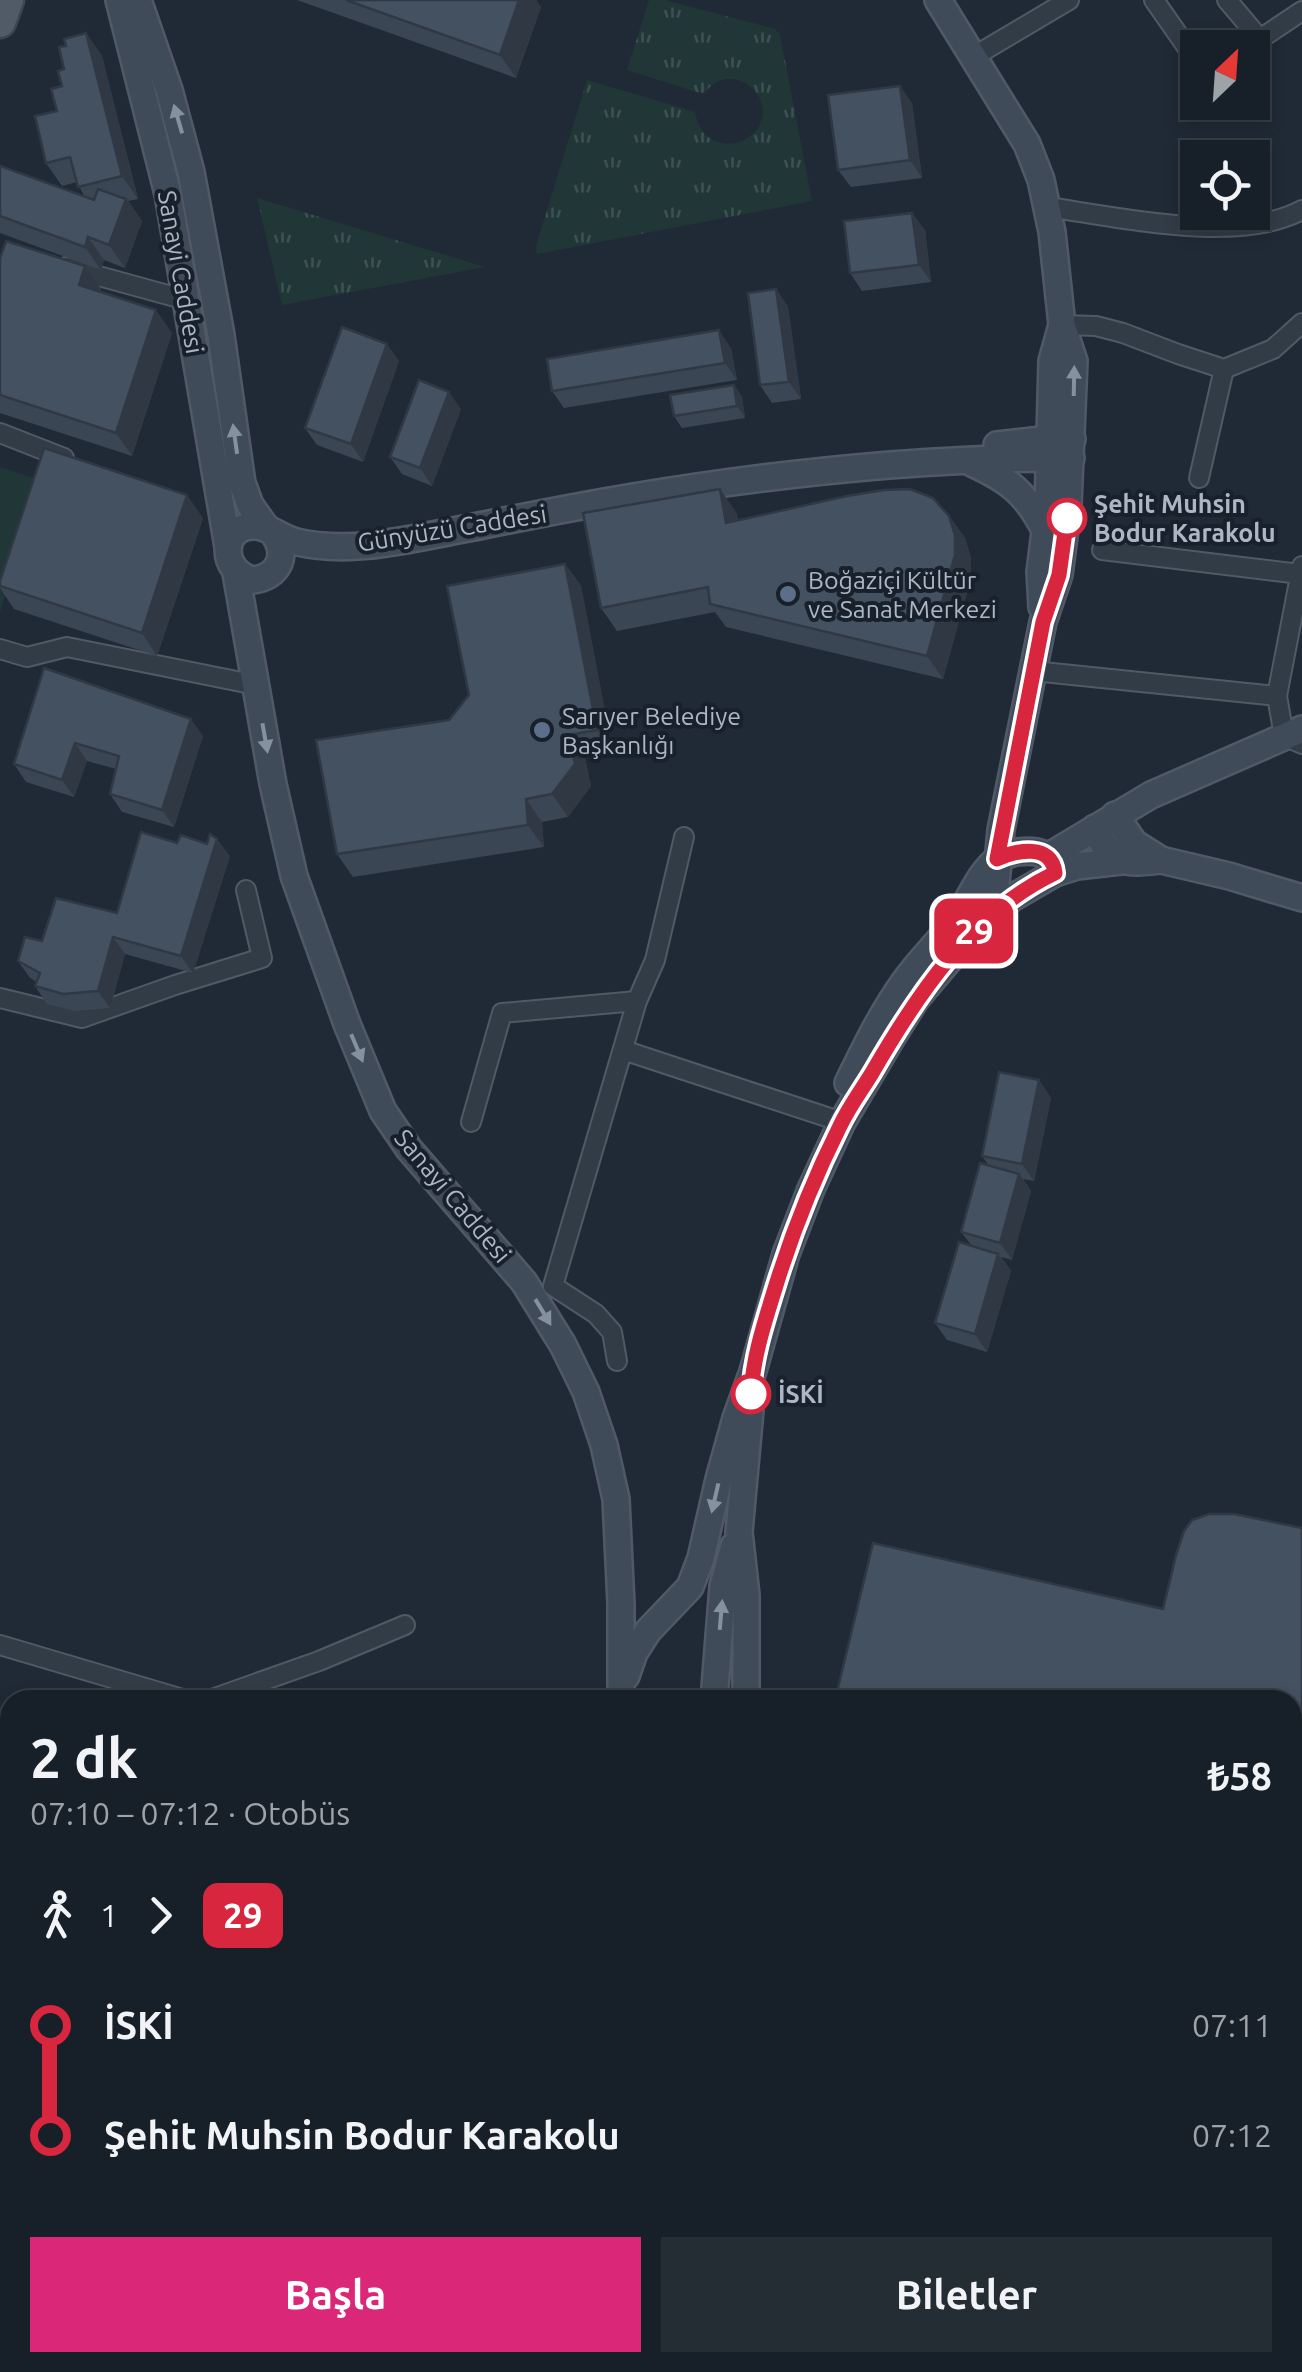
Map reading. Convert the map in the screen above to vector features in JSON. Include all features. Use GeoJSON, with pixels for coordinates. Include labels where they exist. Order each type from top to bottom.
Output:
{"type":"FeatureCollection","features":[{"type":"Feature","properties":{"kind":"main road"},"geometry":{"type":"LineString","coordinates":[[0,21],[8,0]]}},
{"type":"Feature","properties":{"kind":"street"},"geometry":{"type":"LineString","coordinates":[[0,21],[19,0]]}},
{"type":"Feature","properties":{"kind":"street"},"geometry":{"type":"LineString","coordinates":[[938,0],[1027,144],[1041,180],[1052,232],[1062,325],[1074,360],[1040,572],[1043,622]]}},
{"type":"Feature","properties":{"kind":"street"},"geometry":{"type":"LineString","coordinates":[[973,57],[1069,0]]}},
{"type":"Feature","properties":{"kind":"street"},"geometry":{"type":"LineString","coordinates":[[1154,0],[1180,37]]}},
{"type":"Feature","properties":{"kind":"street"},"geometry":{"type":"LineString","coordinates":[[1227,0],[1252,30]]}},
{"type":"Feature","properties":{"kind":"street","name":"Sanayi Caddesi"},"geometry":{"type":"LineString","coordinates":[[123,3],[168,194],[228,547]]}},
{"type":"Feature","properties":{"kind":"street","name":"Sanayi Caddesi"},"geometry":{"type":"LineString","coordinates":[[123,3],[169,90],[191,172],[221,336],[242,483],[250,505],[270,531]]}},
{"type":"Feature","properties":{"kind":"street"},"geometry":{"type":"LineString","coordinates":[[1270,32],[1302,11]]}},
{"type":"Feature","properties":{"kind":"street"},"geometry":{"type":"LineString","coordinates":[[1047,207],[1206,229],[1284,219],[1302,210]]}},
{"type":"Feature","properties":{"kind":"street"},"geometry":{"type":"LineString","coordinates":[[56,264],[186,300]]}},
{"type":"Feature","properties":{"kind":"street"},"geometry":{"type":"LineString","coordinates":[[1062,325],[1096,326],[1123,333],[1224,369],[1273,349],[1302,323]]}},
{"type":"Feature","properties":{"kind":"street"},"geometry":{"type":"LineString","coordinates":[[1199,478],[1224,369]]}},
{"type":"Feature","properties":{"kind":"street"},"geometry":{"type":"LineString","coordinates":[[0,432],[72,462]]}},
{"type":"Feature","properties":{"kind":"street"},"geometry":{"type":"LineString","coordinates":[[975,929],[996,884],[997,859],[1033,671],[1043,622],[1059,575],[1068,506],[1061,449]]}},
{"type":"Feature","properties":{"kind":"street","name":"Günyüzü Caddesi"},"geometry":{"type":"LineString","coordinates":[[336,546],[378,545],[614,500],[779,474],[968,461],[1061,449]]}},
{"type":"Feature","properties":{"kind":"street","name":"Günyüzü Caddesi"},"geometry":{"type":"LineString","coordinates":[[336,546],[370,532],[770,464],[1061,449]]}},
{"type":"Feature","properties":{"kind":"street"},"geometry":{"type":"LineString","coordinates":[[968,461],[1014,486],[1034,508],[1045,530]]}},
{"type":"Feature","properties":{"kind":"street"},"geometry":{"type":"LineString","coordinates":[[260,526],[306,544],[336,546],[252,580],[236,573],[228,556],[236,533],[260,526]]}},
{"type":"Feature","properties":{"kind":"street"},"geometry":{"type":"LineString","coordinates":[[270,531],[282,550],[277,568]]}},
{"type":"Feature","properties":{"kind":"street"},"geometry":{"type":"LineString","coordinates":[[624,1690],[634,1653],[648,1631],[690,1587],[701,1558],[736,1418],[810,1189],[842,1122],[916,999],[975,929],[1105,821],[1151,795],[1296,736],[1277,696],[1297,612],[1301,570],[1102,550]]}},
{"type":"Feature","properties":{"kind":"street","name":"Sanayi Caddesi"},"geometry":{"type":"LineString","coordinates":[[236,573],[294,876],[383,1111],[409,1149],[524,1282],[586,1392],[616,1498],[622,1690]]}},
{"type":"Feature","properties":{"kind":"street"},"geometry":{"type":"LineString","coordinates":[[0,649],[26,658],[67,647],[256,685]]}},
{"type":"Feature","properties":{"kind":"street"},"geometry":{"type":"LineString","coordinates":[[1033,671],[1277,696]]}},
{"type":"Feature","properties":{"kind":"street"},"geometry":{"type":"LineString","coordinates":[[1105,821],[1160,860]]}},
{"type":"Feature","properties":{"kind":"street"},"geometry":{"type":"LineString","coordinates":[[1105,821],[1103,846],[1120,861]]}},
{"type":"Feature","properties":{"kind":"street"},"geometry":{"type":"LineString","coordinates":[[617,1361],[612,1332],[596,1314],[553,1286],[637,1000],[656,960],[684,837]]}},
{"type":"Feature","properties":{"kind":"street"},"geometry":{"type":"LineString","coordinates":[[842,1122],[846,1088],[874,1030],[904,982],[954,922],[997,859],[1035,852],[1045,871]]}},
{"type":"Feature","properties":{"kind":"street"},"geometry":{"type":"LineString","coordinates":[[1045,871],[1160,860],[1302,898]]}},
{"type":"Feature","properties":{"kind":"street"},"geometry":{"type":"LineString","coordinates":[[0,998],[82,1018],[262,958],[246,890]]}},
{"type":"Feature","properties":{"kind":"street"},"geometry":{"type":"LineString","coordinates":[[470,1122],[502,1013],[637,1000]]}},
{"type":"Feature","properties":{"kind":"street"},"geometry":{"type":"LineString","coordinates":[[624,1050],[842,1122]]}},
{"type":"Feature","properties":{"kind":"street"},"geometry":{"type":"LineString","coordinates":[[715,1690],[724,1586],[739,1532],[752,1371]]}},
{"type":"Feature","properties":{"kind":"street"},"geometry":{"type":"LineString","coordinates":[[739,1532],[746,1595],[746,1690]]}},
{"type":"Feature","properties":{"kind":"street"},"geometry":{"type":"LineString","coordinates":[[236,1690],[405,1625]]}},
{"type":"Feature","properties":{"kind":"street"},"geometry":{"type":"LineString","coordinates":[[0,1646],[152,1690]]}},
{"type":"Feature","properties":{"kind":"green space"},"geometry":{"type":"Polygon","coordinates":[[[649,0],[665,0],[775,29],[780,35],[812,201],[537,254],[536,246],[587,80],[695,112],[702,131],[718,142],[742,141],[759,126],[762,103],[748,85],[738,80],[715,83],[703,94],[627,70],[649,0]]]}},
{"type":"Feature","properties":{"kind":"green space"},"geometry":{"type":"Polygon","coordinates":[[[257,198],[485,267],[282,305],[257,198]]]}},
{"type":"Feature","properties":{"kind":"green space"},"geometry":{"type":"Polygon","coordinates":[[[0,467],[42,481],[0,612],[0,467]]]}},
{"type":"Feature","properties":{"kind":"building"},"geometry":{"type":"Polygon","coordinates":[[[346,0],[519,0],[500,55],[346,0]]]}},
{"type":"Feature","properties":{"kind":"building"},"geometry":{"type":"Polygon","coordinates":[[[86,33],[122,176],[78,187],[70,157],[46,163],[35,116],[57,111],[51,89],[62,86],[58,71],[64,69],[59,47],[66,46],[64,39],[86,33]]]}},
{"type":"Feature","properties":{"kind":"building"},"geometry":{"type":"Polygon","coordinates":[[[900,86],[910,160],[838,170],[828,95],[900,86]]]}},
{"type":"Feature","properties":{"kind":"building"},"geometry":{"type":"Polygon","coordinates":[[[0,166],[94,200],[98,189],[126,199],[109,245],[88,237],[85,247],[0,216],[0,166]]]}},
{"type":"Feature","properties":{"kind":"building"},"geometry":{"type":"Polygon","coordinates":[[[912,213],[919,265],[850,273],[844,221],[912,213]]]}},
{"type":"Feature","properties":{"kind":"building"},"geometry":{"type":"Polygon","coordinates":[[[6,241],[85,266],[79,285],[156,310],[116,433],[0,395],[0,258],[6,241]]]}},
{"type":"Feature","properties":{"kind":"building"},"geometry":{"type":"Polygon","coordinates":[[[776,289],[789,382],[760,385],[748,293],[776,289]]]}},
{"type":"Feature","properties":{"kind":"building"},"geometry":{"type":"Polygon","coordinates":[[[342,327],[387,344],[351,444],[305,428],[342,327]]]}},
{"type":"Feature","properties":{"kind":"building"},"geometry":{"type":"Polygon","coordinates":[[[719,330],[725,363],[552,391],[547,359],[719,330]]]}},
{"type":"Feature","properties":{"kind":"building"},"geometry":{"type":"Polygon","coordinates":[[[419,380],[449,392],[420,468],[390,457],[419,380]]]}},
{"type":"Feature","properties":{"kind":"building"},"geometry":{"type":"Polygon","coordinates":[[[734,385],[737,406],[674,416],[670,395],[734,385]]]}},
{"type":"Feature","properties":{"kind":"building"},"geometry":{"type":"Polygon","coordinates":[[[44,448],[187,495],[142,633],[0,586],[44,448]]]}},
{"type":"Feature","properties":{"kind":"building","name":"Boğaziçi Kültür ve Sanat Merkezi"},"geometry":{"type":"Polygon","coordinates":[[[720,489],[726,523],[884,490],[910,489],[933,498],[949,516],[955,535],[955,555],[927,656],[710,604],[708,587],[601,608],[583,513],[720,489]]]}},
{"type":"Feature","properties":{"kind":"building","name":"Sarıyer Belediye Başkanlığı"},"geometry":{"type":"Polygon","coordinates":[[[565,564],[597,730],[569,735],[575,764],[552,794],[526,799],[528,825],[337,854],[316,740],[449,720],[469,695],[447,586],[565,564]]]}},
{"type":"Feature","properties":{"kind":"building"},"geometry":{"type":"Polygon","coordinates":[[[44,668],[191,719],[162,810],[110,794],[119,756],[75,743],[62,780],[14,764],[44,668]]]}},
{"type":"Feature","properties":{"kind":"building"},"geometry":{"type":"Polygon","coordinates":[[[141,832],[177,843],[181,835],[207,844],[210,834],[217,839],[181,956],[113,937],[98,991],[63,994],[35,986],[40,973],[18,961],[25,937],[42,941],[56,898],[117,913],[141,832]]]}},
{"type":"Feature","properties":{"kind":"building"},"geometry":{"type":"Polygon","coordinates":[[[999,1072],[1039,1080],[1022,1164],[982,1156],[999,1072]]]}},
{"type":"Feature","properties":{"kind":"building"},"geometry":{"type":"Polygon","coordinates":[[[980,1163],[1019,1174],[1000,1243],[961,1232],[980,1163]]]}},
{"type":"Feature","properties":{"kind":"building"},"geometry":{"type":"Polygon","coordinates":[[[959,1242],[998,1254],[975,1334],[935,1323],[959,1242]]]}},
{"type":"Feature","properties":{"kind":"building"},"geometry":{"type":"Polygon","coordinates":[[[1209,1514],[1234,1514],[1302,1528],[1302,1690],[837,1690],[873,1543],[1163,1609],[1176,1555],[1192,1520],[1209,1514]]]}},
{"type":"Feature","properties":{"kind":"bus line","name":"29"},"geometry":{"type":"LineString","coordinates":[[751,1394],[752,1371],[786,1254],[810,1189],[842,1122],[916,999],[975,929],[1012,898],[1055,873],[1049,856],[1035,852],[997,859],[1043,622],[1059,575],[1067,518]]}},
{"type":"Feature","properties":{"kind":"place","name":"Şehit Muhsin Bodur Karakolu"},"geometry":{"type":"Point","coordinates":[1067,518]}},
{"type":"Feature","properties":{"kind":"place","name":"Boğaziçi Kültür ve Sanat Merkezi"},"geometry":{"type":"Point","coordinates":[788,594]}},
{"type":"Feature","properties":{"kind":"place","name":"Sarıyer Belediye Başkanlığı"},"geometry":{"type":"Point","coordinates":[542,730]}},
{"type":"Feature","properties":{"kind":"place","name":"İSKİ"},"geometry":{"type":"Point","coordinates":[751,1394]}}]}
